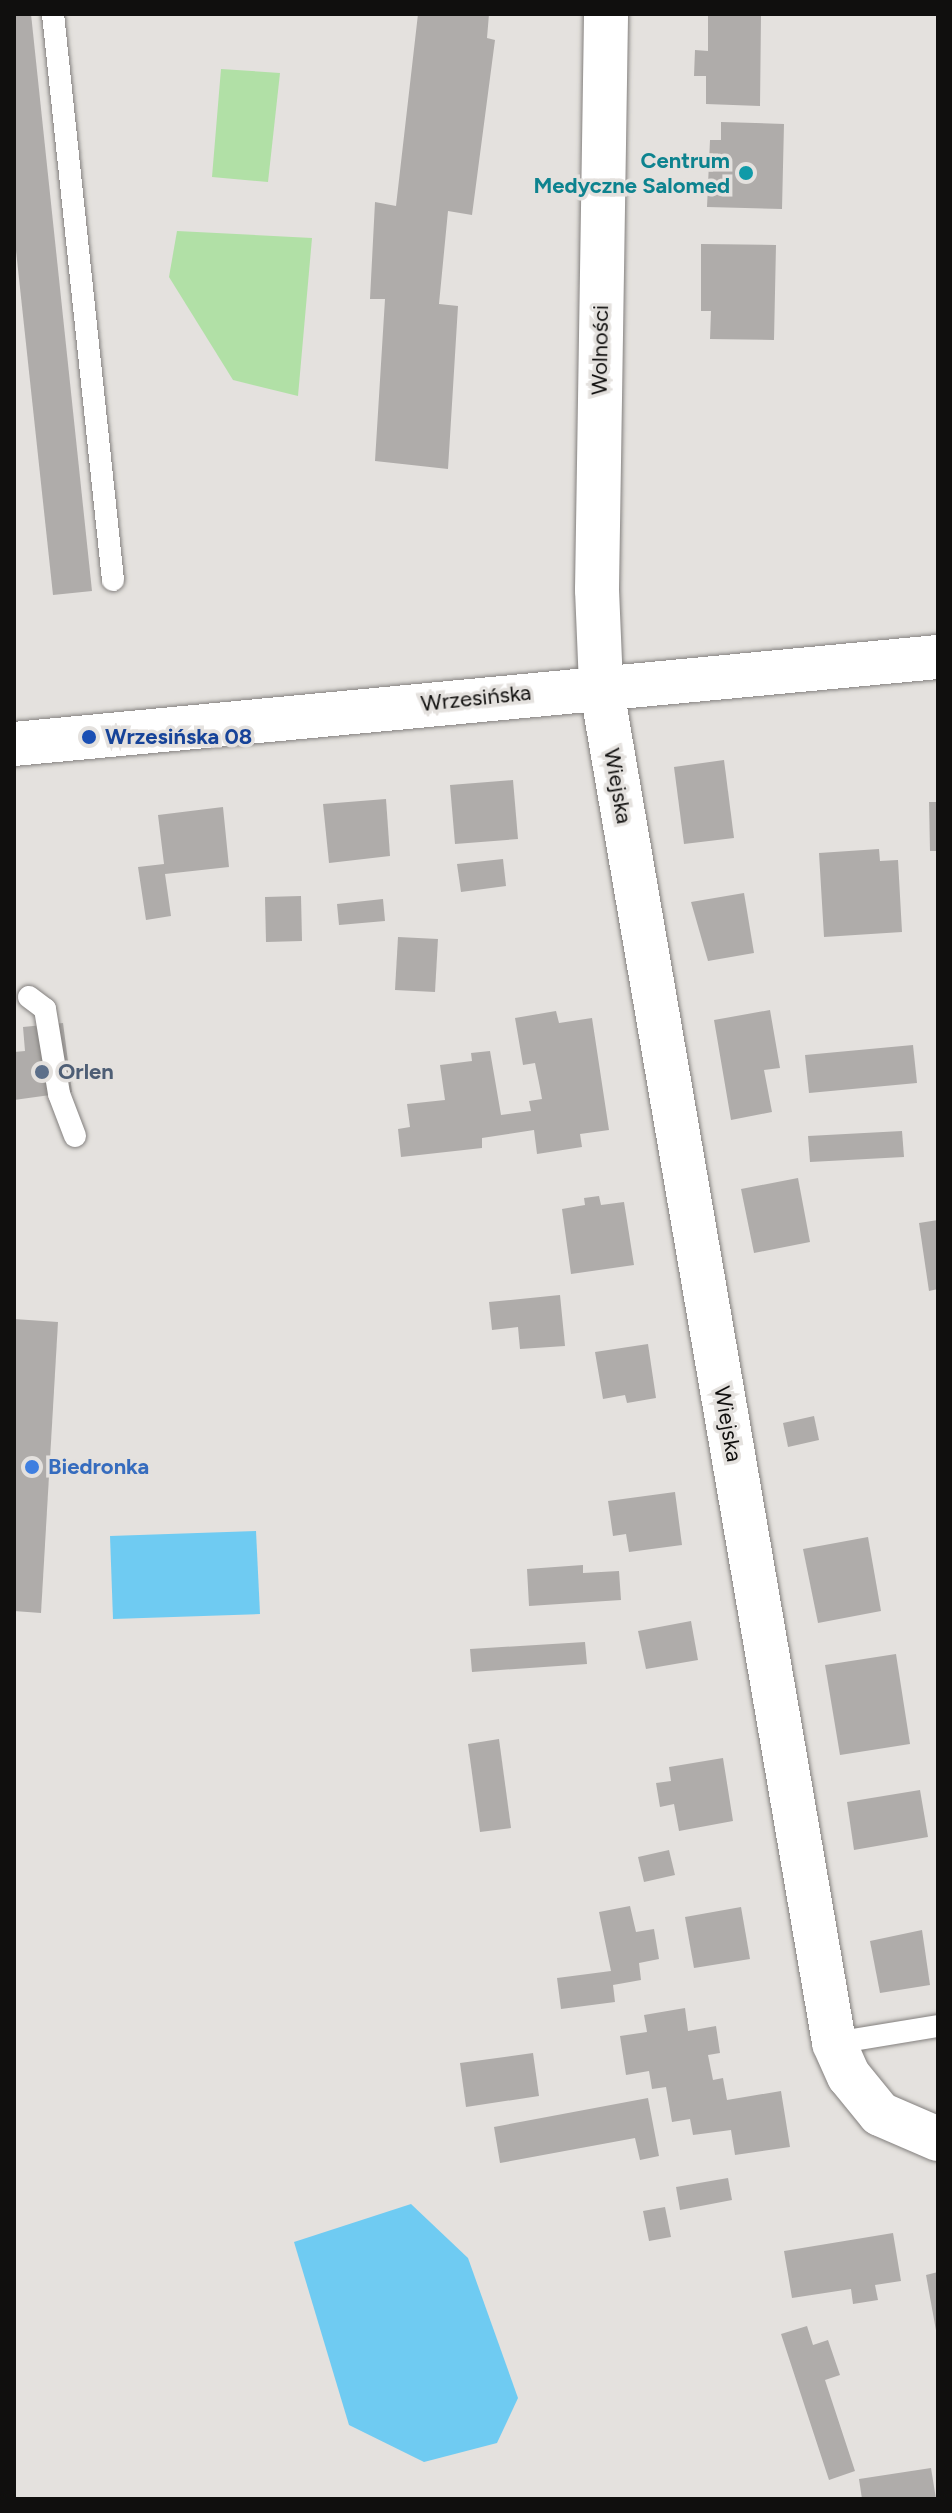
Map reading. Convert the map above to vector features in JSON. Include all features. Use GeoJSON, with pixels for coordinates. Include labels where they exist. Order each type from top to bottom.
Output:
{"type":"FeatureCollection","features":[{"type":"Feature","properties":{"kind":"street","name":"Wolności"},"geometry":{"type":"LineString","coordinates":[[601,685],[597,590],[606,14]]}},
{"type":"Feature","properties":{"kind":"street","name":"Wrzesińska"},"geometry":{"type":"LineString","coordinates":[[14,744],[601,685],[938,657]]}},
{"type":"Feature","properties":{"kind":"street","name":"Wiejska"},"geometry":{"type":"LineString","coordinates":[[601,685],[834,2043],[849,2076],[880,2114],[925,2135]]}},
{"type":"Feature","properties":{"kind":"lane"},"geometry":{"type":"LineString","coordinates":[[53,14],[113,580]]}},
{"type":"Feature","properties":{"kind":"lane"},"geometry":{"type":"LineString","coordinates":[[29,997],[45,1009],[59,1094],[75,1136]]}},
{"type":"Feature","properties":{"kind":"lane"},"geometry":{"type":"LineString","coordinates":[[834,2043],[938,2026]]}},
{"type":"Feature","properties":{"kind":"green space"},"geometry":{"type":"Polygon","coordinates":[[[221,69],[280,73],[268,182],[212,177],[221,69]]]}},
{"type":"Feature","properties":{"kind":"green space"},"geometry":{"type":"Polygon","coordinates":[[[177,231],[312,238],[298,396],[233,380],[169,277],[177,231]]]}},
{"type":"Feature","properties":{"kind":"water"},"geometry":{"type":"Polygon","coordinates":[[[256,1531],[260,1614],[113,1619],[110,1536],[256,1531]]]}},
{"type":"Feature","properties":{"kind":"water"},"geometry":{"type":"Polygon","coordinates":[[[411,2204],[468,2258],[518,2398],[497,2443],[424,2462],[349,2425],[294,2242],[411,2204]]]}},
{"type":"Feature","properties":{"kind":"building"},"geometry":{"type":"Polygon","coordinates":[[[14,14],[31,14],[92,591],[53,595],[14,232],[14,14]]]}},
{"type":"Feature","properties":{"kind":"building"},"geometry":{"type":"Polygon","coordinates":[[[418,14],[489,14],[487,38],[495,40],[472,215],[448,211],[439,304],[458,306],[448,469],[375,461],[385,299],[370,299],[375,202],[396,206],[418,14]]]}},
{"type":"Feature","properties":{"kind":"building"},"geometry":{"type":"Polygon","coordinates":[[[708,15],[761,16],[760,106],[706,104],[706,76],[694,76],[695,50],[708,51],[708,15]]]}},
{"type":"Feature","properties":{"kind":"building","name":"Centrum Medyczne Salomed"},"geometry":{"type":"Polygon","coordinates":[[[721,122],[784,124],[782,209],[707,207],[710,140],[721,140],[721,122]]]}},
{"type":"Feature","properties":{"kind":"building"},"geometry":{"type":"Polygon","coordinates":[[[701,244],[776,245],[774,340],[710,339],[711,311],[701,311],[701,244]]]}},
{"type":"Feature","properties":{"kind":"building"},"geometry":{"type":"Polygon","coordinates":[[[724,760],[734,838],[684,844],[674,767],[724,760]]]}},
{"type":"Feature","properties":{"kind":"building"},"geometry":{"type":"Polygon","coordinates":[[[513,780],[518,839],[455,844],[450,785],[513,780]]]}},
{"type":"Feature","properties":{"kind":"building"},"geometry":{"type":"Polygon","coordinates":[[[386,799],[390,856],[329,863],[323,804],[386,799]]]}},
{"type":"Feature","properties":{"kind":"building"},"geometry":{"type":"Polygon","coordinates":[[[929,802],[938,802],[938,851],[930,851],[929,802]]]}},
{"type":"Feature","properties":{"kind":"building"},"geometry":{"type":"Polygon","coordinates":[[[223,807],[229,867],[165,874],[171,916],[146,920],[138,867],[164,864],[158,815],[223,807]]]}},
{"type":"Feature","properties":{"kind":"building"},"geometry":{"type":"Polygon","coordinates":[[[879,849],[880,861],[898,860],[902,932],[824,937],[819,853],[879,849]]]}},
{"type":"Feature","properties":{"kind":"building"},"geometry":{"type":"Polygon","coordinates":[[[503,859],[506,886],[461,892],[457,864],[503,859]]]}},
{"type":"Feature","properties":{"kind":"building"},"geometry":{"type":"Polygon","coordinates":[[[744,893],[754,953],[708,961],[691,902],[744,893]]]}},
{"type":"Feature","properties":{"kind":"building"},"geometry":{"type":"Polygon","coordinates":[[[301,896],[302,941],[266,942],[265,897],[301,896]]]}},
{"type":"Feature","properties":{"kind":"building"},"geometry":{"type":"Polygon","coordinates":[[[383,899],[385,921],[339,925],[337,904],[383,899]]]}},
{"type":"Feature","properties":{"kind":"building"},"geometry":{"type":"Polygon","coordinates":[[[398,937],[438,939],[435,992],[395,990],[398,937]]]}},
{"type":"Feature","properties":{"kind":"building"},"geometry":{"type":"Polygon","coordinates":[[[770,1010],[780,1068],[764,1070],[772,1112],[731,1120],[714,1020],[770,1010]]]}},
{"type":"Feature","properties":{"kind":"building"},"geometry":{"type":"Polygon","coordinates":[[[556,1011],[559,1023],[592,1018],[609,1130],[580,1134],[582,1147],[537,1154],[534,1130],[482,1138],[482,1148],[401,1157],[398,1129],[410,1127],[407,1104],[445,1100],[440,1065],[472,1061],[471,1053],[490,1051],[501,1115],[531,1111],[529,1101],[542,1099],[535,1063],[523,1065],[515,1018],[556,1011]]]}},
{"type":"Feature","properties":{"kind":"building","name":"Orlen"},"geometry":{"type":"Polygon","coordinates":[[[63,1023],[72,1092],[14,1100],[14,1052],[25,1051],[23,1027],[63,1023]]]}},
{"type":"Feature","properties":{"kind":"building"},"geometry":{"type":"Polygon","coordinates":[[[913,1045],[917,1083],[809,1093],[805,1055],[913,1045]]]}},
{"type":"Feature","properties":{"kind":"building"},"geometry":{"type":"Polygon","coordinates":[[[902,1131],[904,1157],[810,1162],[808,1136],[902,1131]]]}},
{"type":"Feature","properties":{"kind":"building"},"geometry":{"type":"Polygon","coordinates":[[[798,1178],[810,1242],[754,1253],[741,1189],[798,1178]]]}},
{"type":"Feature","properties":{"kind":"building"},"geometry":{"type":"Polygon","coordinates":[[[599,1196],[601,1205],[624,1202],[634,1265],[571,1274],[562,1209],[585,1205],[584,1198],[599,1196]]]}},
{"type":"Feature","properties":{"kind":"building"},"geometry":{"type":"Polygon","coordinates":[[[938,1220],[938,1289],[929,1291],[919,1223],[938,1220]]]}},
{"type":"Feature","properties":{"kind":"building"},"geometry":{"type":"Polygon","coordinates":[[[560,1295],[565,1346],[520,1349],[518,1327],[492,1330],[489,1302],[560,1295]]]}},
{"type":"Feature","properties":{"kind":"building","name":"Biedronka"},"geometry":{"type":"Polygon","coordinates":[[[14,1319],[58,1322],[41,1613],[14,1611],[14,1319]]]}},
{"type":"Feature","properties":{"kind":"building"},"geometry":{"type":"Polygon","coordinates":[[[648,1344],[656,1398],[627,1403],[625,1395],[603,1399],[595,1352],[648,1344]]]}},
{"type":"Feature","properties":{"kind":"building"},"geometry":{"type":"Polygon","coordinates":[[[814,1416],[819,1440],[788,1447],[783,1423],[814,1416]]]}},
{"type":"Feature","properties":{"kind":"building"},"geometry":{"type":"Polygon","coordinates":[[[675,1492],[682,1545],[629,1552],[626,1534],[613,1536],[608,1501],[675,1492]]]}},
{"type":"Feature","properties":{"kind":"building"},"geometry":{"type":"Polygon","coordinates":[[[868,1537],[881,1611],[818,1623],[803,1549],[868,1537]]]}},
{"type":"Feature","properties":{"kind":"building"},"geometry":{"type":"Polygon","coordinates":[[[583,1565],[583,1573],[619,1571],[621,1600],[529,1606],[527,1569],[583,1565]]]}},
{"type":"Feature","properties":{"kind":"building"},"geometry":{"type":"Polygon","coordinates":[[[691,1621],[698,1660],[646,1669],[638,1631],[691,1621]]]}},
{"type":"Feature","properties":{"kind":"building"},"geometry":{"type":"Polygon","coordinates":[[[585,1642],[587,1664],[472,1672],[470,1649],[585,1642]]]}},
{"type":"Feature","properties":{"kind":"building"},"geometry":{"type":"Polygon","coordinates":[[[896,1654],[910,1744],[840,1755],[825,1665],[896,1654]]]}},
{"type":"Feature","properties":{"kind":"building"},"geometry":{"type":"Polygon","coordinates":[[[499,1739],[511,1828],[480,1832],[468,1744],[499,1739]]]}},
{"type":"Feature","properties":{"kind":"building"},"geometry":{"type":"Polygon","coordinates":[[[723,1758],[733,1821],[679,1831],[674,1804],[660,1807],[656,1783],[671,1781],[669,1767],[723,1758]]]}},
{"type":"Feature","properties":{"kind":"building"},"geometry":{"type":"Polygon","coordinates":[[[920,1790],[928,1837],[854,1850],[847,1802],[920,1790]]]}},
{"type":"Feature","properties":{"kind":"building"},"geometry":{"type":"Polygon","coordinates":[[[669,1850],[675,1875],[644,1882],[638,1857],[669,1850]]]}},
{"type":"Feature","properties":{"kind":"building"},"geometry":{"type":"Polygon","coordinates":[[[630,1906],[636,1932],[654,1929],[659,1959],[639,1963],[641,1980],[613,1985],[615,2002],[561,2009],[557,1978],[611,1971],[599,1912],[630,1906]]]}},
{"type":"Feature","properties":{"kind":"building"},"geometry":{"type":"Polygon","coordinates":[[[741,1907],[750,1959],[694,1968],[685,1917],[741,1907]]]}},
{"type":"Feature","properties":{"kind":"building"},"geometry":{"type":"Polygon","coordinates":[[[922,1930],[930,1985],[880,1993],[870,1941],[922,1930]]]}},
{"type":"Feature","properties":{"kind":"building"},"geometry":{"type":"Polygon","coordinates":[[[685,2008],[688,2031],[716,2026],[720,2053],[708,2055],[713,2080],[723,2078],[727,2100],[781,2091],[790,2147],[735,2155],[731,2130],[693,2135],[690,2119],[672,2122],[666,2087],[652,2089],[649,2071],[626,2075],[620,2036],[647,2032],[644,2015],[685,2008]]]}},
{"type":"Feature","properties":{"kind":"building"},"geometry":{"type":"Polygon","coordinates":[[[533,2053],[539,2096],[466,2107],[460,2063],[533,2053]]]}},
{"type":"Feature","properties":{"kind":"building"},"geometry":{"type":"Polygon","coordinates":[[[648,2098],[659,2156],[640,2160],[635,2138],[500,2163],[494,2127],[648,2098]]]}},
{"type":"Feature","properties":{"kind":"building"},"geometry":{"type":"Polygon","coordinates":[[[728,2178],[732,2200],[680,2210],[676,2187],[728,2178]]]}},
{"type":"Feature","properties":{"kind":"building"},"geometry":{"type":"Polygon","coordinates":[[[665,2207],[671,2237],[649,2241],[643,2211],[665,2207]]]}},
{"type":"Feature","properties":{"kind":"building"},"geometry":{"type":"Polygon","coordinates":[[[893,2233],[901,2281],[875,2285],[878,2300],[853,2304],[851,2289],[792,2298],[784,2251],[893,2233]]]}},
{"type":"Feature","properties":{"kind":"building"},"geometry":{"type":"Polygon","coordinates":[[[938,2272],[938,2336],[937,2336],[926,2275],[938,2272]]]}},
{"type":"Feature","properties":{"kind":"building"},"geometry":{"type":"Polygon","coordinates":[[[807,2326],[813,2345],[828,2340],[840,2375],[825,2380],[855,2471],[829,2480],[781,2334],[807,2326]]]}},
{"type":"Feature","properties":{"kind":"building"},"geometry":{"type":"Polygon","coordinates":[[[931,2468],[936,2499],[862,2499],[859,2479],[931,2468]]]}},
{"type":"Feature","properties":{"kind":"place","name":"Centrum Medyczne Salomed"},"geometry":{"type":"Point","coordinates":[746,173]}},
{"type":"Feature","properties":{"kind":"place","name":"Wrzesińska 08"},"geometry":{"type":"Point","coordinates":[89,737]}},
{"type":"Feature","properties":{"kind":"place","name":"Orlen"},"geometry":{"type":"Point","coordinates":[42,1072]}},
{"type":"Feature","properties":{"kind":"place","name":"Biedronka"},"geometry":{"type":"Point","coordinates":[32,1467]}}]}
